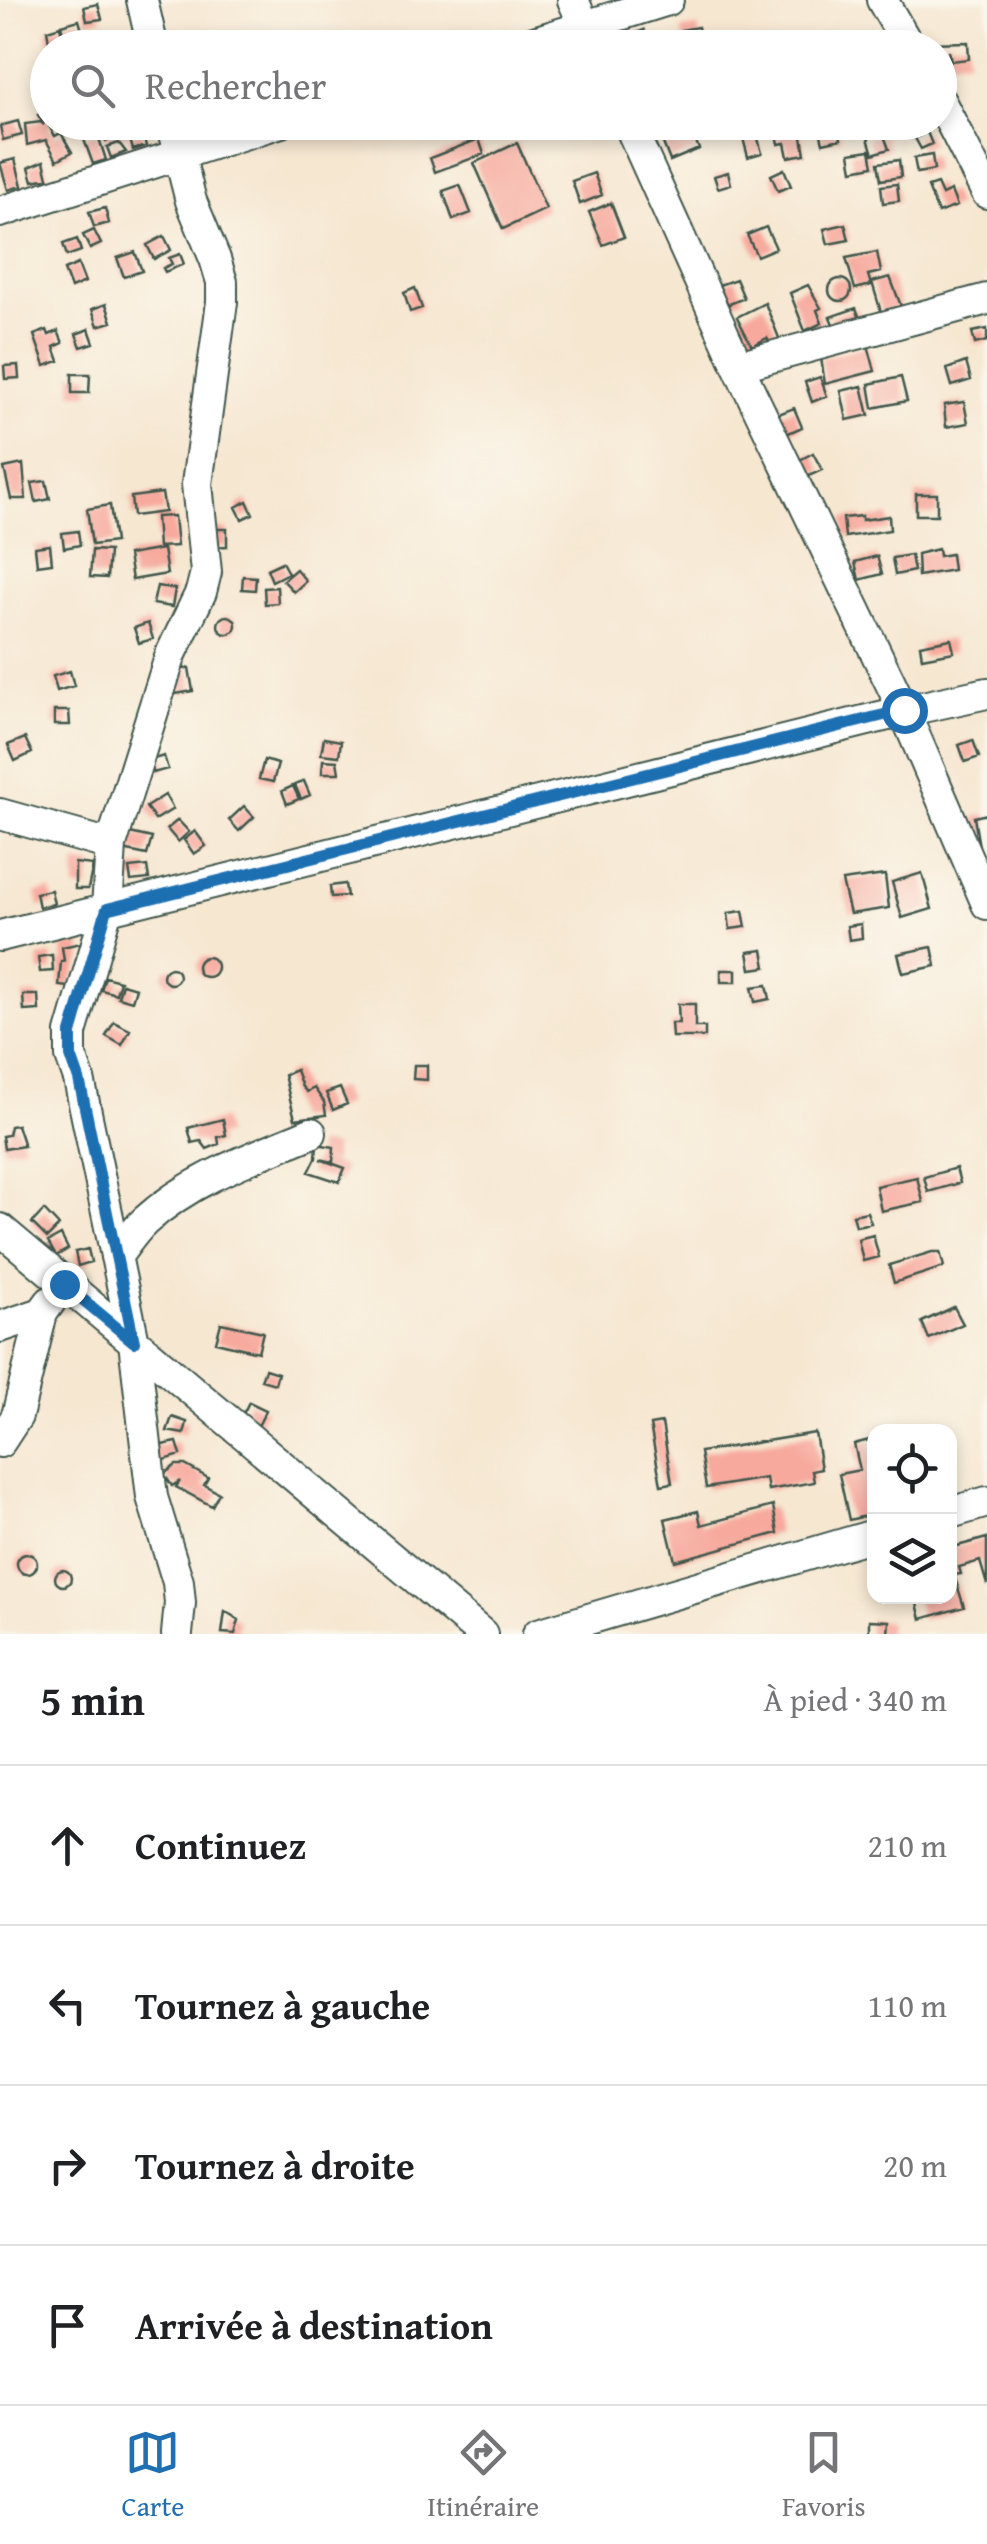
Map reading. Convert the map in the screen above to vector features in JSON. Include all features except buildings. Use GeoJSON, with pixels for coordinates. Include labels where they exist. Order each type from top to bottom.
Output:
{"type":"FeatureCollection","features":[{"type":"Feature","properties":{"kind":"street"},"geometry":{"type":"LineString","coordinates":[[142,0],[149,30]]}},
{"type":"Feature","properties":{"kind":"street"},"geometry":{"type":"LineString","coordinates":[[584,24],[668,0]]}},
{"type":"Feature","properties":{"kind":"street"},"geometry":{"type":"LineString","coordinates":[[882,0],[900,30]]}},
{"type":"Feature","properties":{"kind":"street"},"geometry":{"type":"LineString","coordinates":[[957,134],[987,193]]}},
{"type":"Feature","properties":{"kind":"street"},"geometry":{"type":"LineString","coordinates":[[175,140],[191,201],[222,282],[197,484],[206,572],[201,592],[171,654],[111,846],[107,909],[76,1012],[71,1056],[134,1342],[152,1497],[178,1582],[177,1634]]}},
{"type":"Feature","properties":{"kind":"street"},"geometry":{"type":"LineString","coordinates":[[0,212],[226,140]]}},
{"type":"Feature","properties":{"kind":"street"},"geometry":{"type":"LineString","coordinates":[[636,140],[983,887]]}},
{"type":"Feature","properties":{"kind":"street"},"geometry":{"type":"LineString","coordinates":[[738,366],[987,299]]}},
{"type":"Feature","properties":{"kind":"street"},"geometry":{"type":"LineString","coordinates":[[0,936],[904,710],[987,694]]}},
{"type":"Feature","properties":{"kind":"street"},"geometry":{"type":"LineString","coordinates":[[0,814],[111,846]]}},
{"type":"Feature","properties":{"kind":"street"},"geometry":{"type":"LineString","coordinates":[[116,1257],[142,1223],[174,1198],[214,1174],[311,1133]]}},
{"type":"Feature","properties":{"kind":"street"},"geometry":{"type":"LineString","coordinates":[[0,1229],[482,1634]]}},
{"type":"Feature","properties":{"kind":"street"},"geometry":{"type":"LineString","coordinates":[[0,1442],[16,1416],[42,1313],[64,1284]]}},
{"type":"Feature","properties":{"kind":"street"},"geometry":{"type":"LineString","coordinates":[[0,1327],[42,1313]]}},
{"type":"Feature","properties":{"kind":"street"},"geometry":{"type":"LineString","coordinates":[[957,1511],[987,1502]]}},
{"type":"Feature","properties":{"kind":"street"},"geometry":{"type":"LineString","coordinates":[[538,1634],[867,1537]]}},
{"type":"Feature","properties":{"kind":"route"},"geometry":{"type":"LineString","coordinates":[[64,1284],[134,1342],[71,1056],[76,1012],[107,909],[904,710]]}}]}
